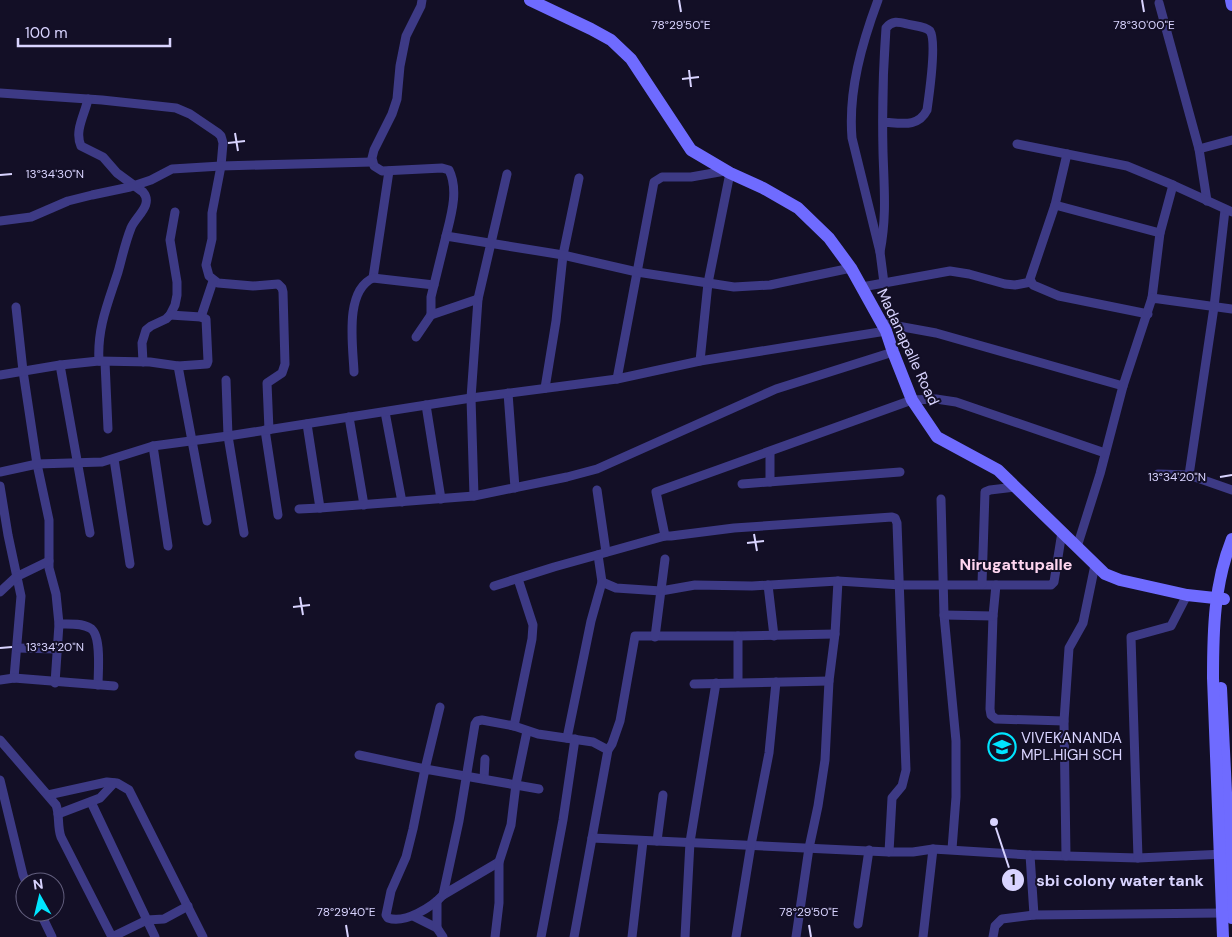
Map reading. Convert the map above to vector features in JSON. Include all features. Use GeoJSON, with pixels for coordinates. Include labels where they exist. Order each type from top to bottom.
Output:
{"type":"FeatureCollection","features":[{"type":"Feature","properties":{"kind":"main road","name":"Madanapalle Road"},"geometry":{"type":"LineString","coordinates":[[530,0],[591,28],[611,40],[631,59],[691,150],[727,172],[763,188],[798,208],[829,238],[851,268],[884,327],[912,400],[937,437],[991,465],[1105,574],[1120,580],[1187,595],[1220,598]]}},
{"type":"Feature","properties":{"kind":"main road"},"geometry":{"type":"LineString","coordinates":[[1230,0],[1232,5]]}},
{"type":"Feature","properties":{"kind":"main road"},"geometry":{"type":"LineString","coordinates":[[1223,937],[1229,913],[1213,678],[1213,638],[1227,552],[1232,539]]}},
{"type":"Feature","properties":{"kind":"main road"},"geometry":{"type":"LineString","coordinates":[[1224,854],[1230,820],[1221,676],[1220,598],[1232,567]]}},
{"type":"Feature","properties":{"kind":"street"},"geometry":{"type":"LineString","coordinates":[[416,337],[431,315],[434,284],[454,197],[452,175],[450,170],[442,168],[382,171],[376,169],[372,162],[374,150],[395,107],[406,36],[421,6],[422,0]]}},
{"type":"Feature","properties":{"kind":"street"},"geometry":{"type":"LineString","coordinates":[[878,0],[866,33],[856,79],[851,126],[852,138],[880,252],[884,283]]}},
{"type":"Feature","properties":{"kind":"street"},"geometry":{"type":"LineString","coordinates":[[1159,3],[1198,149],[1207,201]]}},
{"type":"Feature","properties":{"kind":"street"},"geometry":{"type":"LineString","coordinates":[[880,252],[885,221],[883,122],[883,78],[887,26],[898,22],[926,28],[930,32],[933,44],[927,110],[924,117],[917,122],[883,122]]}},
{"type":"Feature","properties":{"kind":"street"},"geometry":{"type":"LineString","coordinates":[[0,93],[88,99],[182,110],[221,136],[223,143],[221,166],[212,213],[212,239],[206,265],[209,276],[218,283],[253,286],[278,284],[282,288],[285,364],[282,373],[267,383],[267,430],[278,515]]}},
{"type":"Feature","properties":{"kind":"street"},"geometry":{"type":"LineString","coordinates":[[88,99],[78,132],[80,146],[103,157],[117,173],[143,192],[147,201],[146,206],[131,228],[103,318],[98,344],[102,362],[108,429]]}},
{"type":"Feature","properties":{"kind":"street"},"geometry":{"type":"LineString","coordinates":[[1198,149],[1232,140]]}},
{"type":"Feature","properties":{"kind":"street"},"geometry":{"type":"LineString","coordinates":[[1017,144],[1127,166],[1229,211],[1189,475]]}},
{"type":"Feature","properties":{"kind":"street"},"geometry":{"type":"LineString","coordinates":[[1030,282],[1030,275],[1054,205],[1066,154]]}},
{"type":"Feature","properties":{"kind":"street"},"geometry":{"type":"LineString","coordinates":[[0,221],[31,217],[68,202],[134,186],[172,169],[372,162]]}},
{"type":"Feature","properties":{"kind":"street"},"geometry":{"type":"LineString","coordinates":[[373,278],[389,171]]}},
{"type":"Feature","properties":{"kind":"street"},"geometry":{"type":"LineString","coordinates":[[617,379],[654,182],[662,178],[727,172],[708,283],[700,361]]}},
{"type":"Feature","properties":{"kind":"street"},"geometry":{"type":"LineString","coordinates":[[474,496],[472,398],[478,300],[507,174]]}},
{"type":"Feature","properties":{"kind":"street"},"geometry":{"type":"LineString","coordinates":[[545,388],[556,321],[563,255],[579,178]]}},
{"type":"Feature","properties":{"kind":"street"},"geometry":{"type":"LineString","coordinates":[[1077,547],[1123,386],[1148,314],[1152,298],[1160,233],[1173,185]]}},
{"type":"Feature","properties":{"kind":"street"},"geometry":{"type":"LineString","coordinates":[[1054,205],[1160,233]]}},
{"type":"Feature","properties":{"kind":"street"},"geometry":{"type":"LineString","coordinates":[[143,362],[142,343],[146,330],[170,315],[175,305],[177,295],[170,240],[175,212]]}},
{"type":"Feature","properties":{"kind":"street"},"geometry":{"type":"LineString","coordinates":[[446,236],[563,255],[636,272],[734,287],[770,286],[851,268]]}},
{"type":"Feature","properties":{"kind":"street"},"geometry":{"type":"LineString","coordinates":[[862,287],[950,271],[1006,284],[1015,285],[1030,282],[1059,296],[1148,314]]}},
{"type":"Feature","properties":{"kind":"street"},"geometry":{"type":"LineString","coordinates":[[354,372],[354,301],[366,281],[373,278],[434,284]]}},
{"type":"Feature","properties":{"kind":"street"},"geometry":{"type":"LineString","coordinates":[[202,317],[213,281]]}},
{"type":"Feature","properties":{"kind":"street"},"geometry":{"type":"LineString","coordinates":[[1152,298],[1232,309]]}},
{"type":"Feature","properties":{"kind":"street"},"geometry":{"type":"LineString","coordinates":[[431,315],[478,300]]}},
{"type":"Feature","properties":{"kind":"street"},"geometry":{"type":"LineString","coordinates":[[16,307],[23,371],[37,464],[49,520],[49,561],[56,594],[59,624],[55,682]]}},
{"type":"Feature","properties":{"kind":"street"},"geometry":{"type":"LineString","coordinates":[[0,375],[60,365],[102,362],[143,362],[178,366],[205,365],[208,363],[208,322],[205,318],[170,315]]}},
{"type":"Feature","properties":{"kind":"street"},"geometry":{"type":"LineString","coordinates":[[0,472],[37,464],[97,462],[114,459],[153,446],[472,398],[617,379],[700,361],[884,327],[936,333],[1123,386]]}},
{"type":"Feature","properties":{"kind":"street"},"geometry":{"type":"LineString","coordinates":[[299,509],[474,496],[597,469],[776,389],[893,352]]}},
{"type":"Feature","properties":{"kind":"street"},"geometry":{"type":"LineString","coordinates":[[60,365],[90,533]]}},
{"type":"Feature","properties":{"kind":"street"},"geometry":{"type":"LineString","coordinates":[[178,366],[207,522]]}},
{"type":"Feature","properties":{"kind":"street"},"geometry":{"type":"LineString","coordinates":[[226,380],[228,436],[244,533]]}},
{"type":"Feature","properties":{"kind":"street"},"geometry":{"type":"LineString","coordinates":[[508,393],[515,488]]}},
{"type":"Feature","properties":{"kind":"street"},"geometry":{"type":"LineString","coordinates":[[665,536],[656,494],[657,490],[770,452],[912,400],[936,399],[956,402],[1105,453]]}},
{"type":"Feature","properties":{"kind":"street"},"geometry":{"type":"LineString","coordinates":[[426,405],[441,499]]}},
{"type":"Feature","properties":{"kind":"street"},"geometry":{"type":"LineString","coordinates":[[385,412],[402,502]]}},
{"type":"Feature","properties":{"kind":"street"},"geometry":{"type":"LineString","coordinates":[[349,417],[364,505]]}},
{"type":"Feature","properties":{"kind":"street"},"geometry":{"type":"LineString","coordinates":[[307,424],[320,508]]}},
{"type":"Feature","properties":{"kind":"street"},"geometry":{"type":"LineString","coordinates":[[153,446],[168,546]]}},
{"type":"Feature","properties":{"kind":"street"},"geometry":{"type":"LineString","coordinates":[[770,452],[770,482]]}},
{"type":"Feature","properties":{"kind":"street"},"geometry":{"type":"LineString","coordinates":[[114,459],[130,564]]}},
{"type":"Feature","properties":{"kind":"street"},"geometry":{"type":"LineString","coordinates":[[742,484],[900,472]]}},
{"type":"Feature","properties":{"kind":"street"},"geometry":{"type":"LineString","coordinates":[[1158,474],[1189,475],[1232,490]]}},
{"type":"Feature","properties":{"kind":"street"},"geometry":{"type":"LineString","coordinates":[[0,486],[16,577],[20,588],[21,604],[14,678]]}},
{"type":"Feature","properties":{"kind":"street"},"geometry":{"type":"LineString","coordinates":[[982,584],[985,492],[1015,487]]}},
{"type":"Feature","properties":{"kind":"street"},"geometry":{"type":"LineString","coordinates":[[541,937],[563,820],[571,738],[591,621],[602,582],[602,553],[597,490]]}},
{"type":"Feature","properties":{"kind":"street"},"geometry":{"type":"LineString","coordinates":[[940,499],[944,615],[956,741],[956,797],[952,849]]}},
{"type":"Feature","properties":{"kind":"street"},"geometry":{"type":"LineString","coordinates":[[494,586],[665,536],[734,528],[895,518],[897,523],[900,585],[902,696],[906,770],[902,786],[892,798],[889,852]]}},
{"type":"Feature","properties":{"kind":"street"},"geometry":{"type":"LineString","coordinates":[[602,582],[616,588],[661,591],[695,585],[768,585],[838,581],[943,586],[982,584],[1051,585],[1054,582],[1062,532]]}},
{"type":"Feature","properties":{"kind":"street"},"geometry":{"type":"LineString","coordinates":[[656,636],[665,558]]}},
{"type":"Feature","properties":{"kind":"street"},"geometry":{"type":"LineString","coordinates":[[0,592],[16,577],[49,561]]}},
{"type":"Feature","properties":{"kind":"street"},"geometry":{"type":"LineString","coordinates":[[1066,856],[1064,721],[1069,648],[1083,623],[1095,565]]}},
{"type":"Feature","properties":{"kind":"street"},"geometry":{"type":"LineString","coordinates":[[514,726],[532,639],[533,625],[518,579]]}},
{"type":"Feature","properties":{"kind":"street"},"geometry":{"type":"LineString","coordinates":[[796,937],[809,848],[825,760],[829,681],[835,634],[838,581]]}},
{"type":"Feature","properties":{"kind":"street"},"geometry":{"type":"LineString","coordinates":[[768,585],[774,636]]}},
{"type":"Feature","properties":{"kind":"street"},"geometry":{"type":"LineString","coordinates":[[996,585],[993,616],[991,715],[996,719],[1064,721]]}},
{"type":"Feature","properties":{"kind":"street"},"geometry":{"type":"LineString","coordinates":[[1138,858],[1131,637],[1171,626],[1187,595]]}},
{"type":"Feature","properties":{"kind":"street"},"geometry":{"type":"LineString","coordinates":[[944,615],[993,616]]}},
{"type":"Feature","properties":{"kind":"street"},"geometry":{"type":"LineString","coordinates":[[59,624],[80,625],[89,627],[95,632],[98,640],[98,685]]}},
{"type":"Feature","properties":{"kind":"street"},"geometry":{"type":"LineString","coordinates":[[574,937],[608,750],[620,720],[634,638],[638,635],[774,636],[835,634]]}},
{"type":"Feature","properties":{"kind":"street"},"geometry":{"type":"LineString","coordinates":[[738,636],[738,682]]}},
{"type":"Feature","properties":{"kind":"street"},"geometry":{"type":"LineString","coordinates":[[17,648],[57,649]]}},
{"type":"Feature","properties":{"kind":"street"},"geometry":{"type":"LineString","coordinates":[[0,680],[14,678],[114,686]]}},
{"type":"Feature","properties":{"kind":"street"},"geometry":{"type":"LineString","coordinates":[[694,684],[829,681]]}},
{"type":"Feature","properties":{"kind":"street"},"geometry":{"type":"LineString","coordinates":[[736,937],[769,753],[776,682]]}},
{"type":"Feature","properties":{"kind":"street"},"geometry":{"type":"LineString","coordinates":[[685,937],[690,842],[716,683]]}},
{"type":"Feature","properties":{"kind":"street"},"geometry":{"type":"LineString","coordinates":[[440,707],[406,857],[391,891],[386,915],[392,920],[413,916],[499,862]]}},
{"type":"Feature","properties":{"kind":"street"},"geometry":{"type":"LineString","coordinates":[[437,928],[440,898],[459,821],[474,724],[482,720],[514,726],[538,734],[594,742],[608,750]]}},
{"type":"Feature","properties":{"kind":"street"},"geometry":{"type":"LineString","coordinates":[[495,937],[499,903],[499,862],[511,825],[516,784],[527,731]]}},
{"type":"Feature","properties":{"kind":"street"},"geometry":{"type":"LineString","coordinates":[[0,740],[56,805],[61,837],[112,937],[148,920],[164,919],[188,906]]}},
{"type":"Feature","properties":{"kind":"street"},"geometry":{"type":"LineString","coordinates":[[359,755],[425,769],[539,789]]}},
{"type":"Feature","properties":{"kind":"street"},"geometry":{"type":"LineString","coordinates":[[484,779],[485,759]]}},
{"type":"Feature","properties":{"kind":"street"},"geometry":{"type":"LineString","coordinates":[[0,780],[22,872]]}},
{"type":"Feature","properties":{"kind":"street"},"geometry":{"type":"LineString","coordinates":[[48,795],[97,783],[114,782],[123,785],[129,790],[203,937]]}},
{"type":"Feature","properties":{"kind":"street"},"geometry":{"type":"LineString","coordinates":[[58,814],[91,802],[104,795],[114,782]]}},
{"type":"Feature","properties":{"kind":"street"},"geometry":{"type":"LineString","coordinates":[[657,841],[663,795]]}},
{"type":"Feature","properties":{"kind":"street"},"geometry":{"type":"LineString","coordinates":[[91,802],[156,937]]}},
{"type":"Feature","properties":{"kind":"street"},"geometry":{"type":"LineString","coordinates":[[592,838],[889,852],[952,849],[1030,855],[1138,858],[1224,854]]}},
{"type":"Feature","properties":{"kind":"street"},"geometry":{"type":"LineString","coordinates":[[632,937],[643,841]]}},
{"type":"Feature","properties":{"kind":"street"},"geometry":{"type":"LineString","coordinates":[[923,937],[933,849]]}},
{"type":"Feature","properties":{"kind":"street"},"geometry":{"type":"LineString","coordinates":[[858,924],[869,850]]}},
{"type":"Feature","properties":{"kind":"street"},"geometry":{"type":"LineString","coordinates":[[1030,855],[1034,915]]}},
{"type":"Feature","properties":{"kind":"street"},"geometry":{"type":"LineString","coordinates":[[993,937],[995,926],[1002,919],[1034,915],[1229,913]]}},
{"type":"Feature","properties":{"kind":"street"},"geometry":{"type":"LineString","coordinates":[[413,916],[437,928],[442,937]]}},
{"type":"Feature","properties":{"kind":"street"},"geometry":{"type":"LineString","coordinates":[[45,922],[52,937]]}},
{"type":"Feature","properties":{"kind":"place","name":"VIVEKANANDA MPL.HIGH SCH"},"geometry":{"type":"Point","coordinates":[1002,747]}},
{"type":"Feature","properties":{"kind":"place","name":"sbi colony water tank"},"geometry":{"type":"Point","coordinates":[994,822]}},
{"type":"Feature","properties":{"kind":"district","name":"Nirugattupalle"},"geometry":{"type":"Point","coordinates":[1016,564]}}]}
